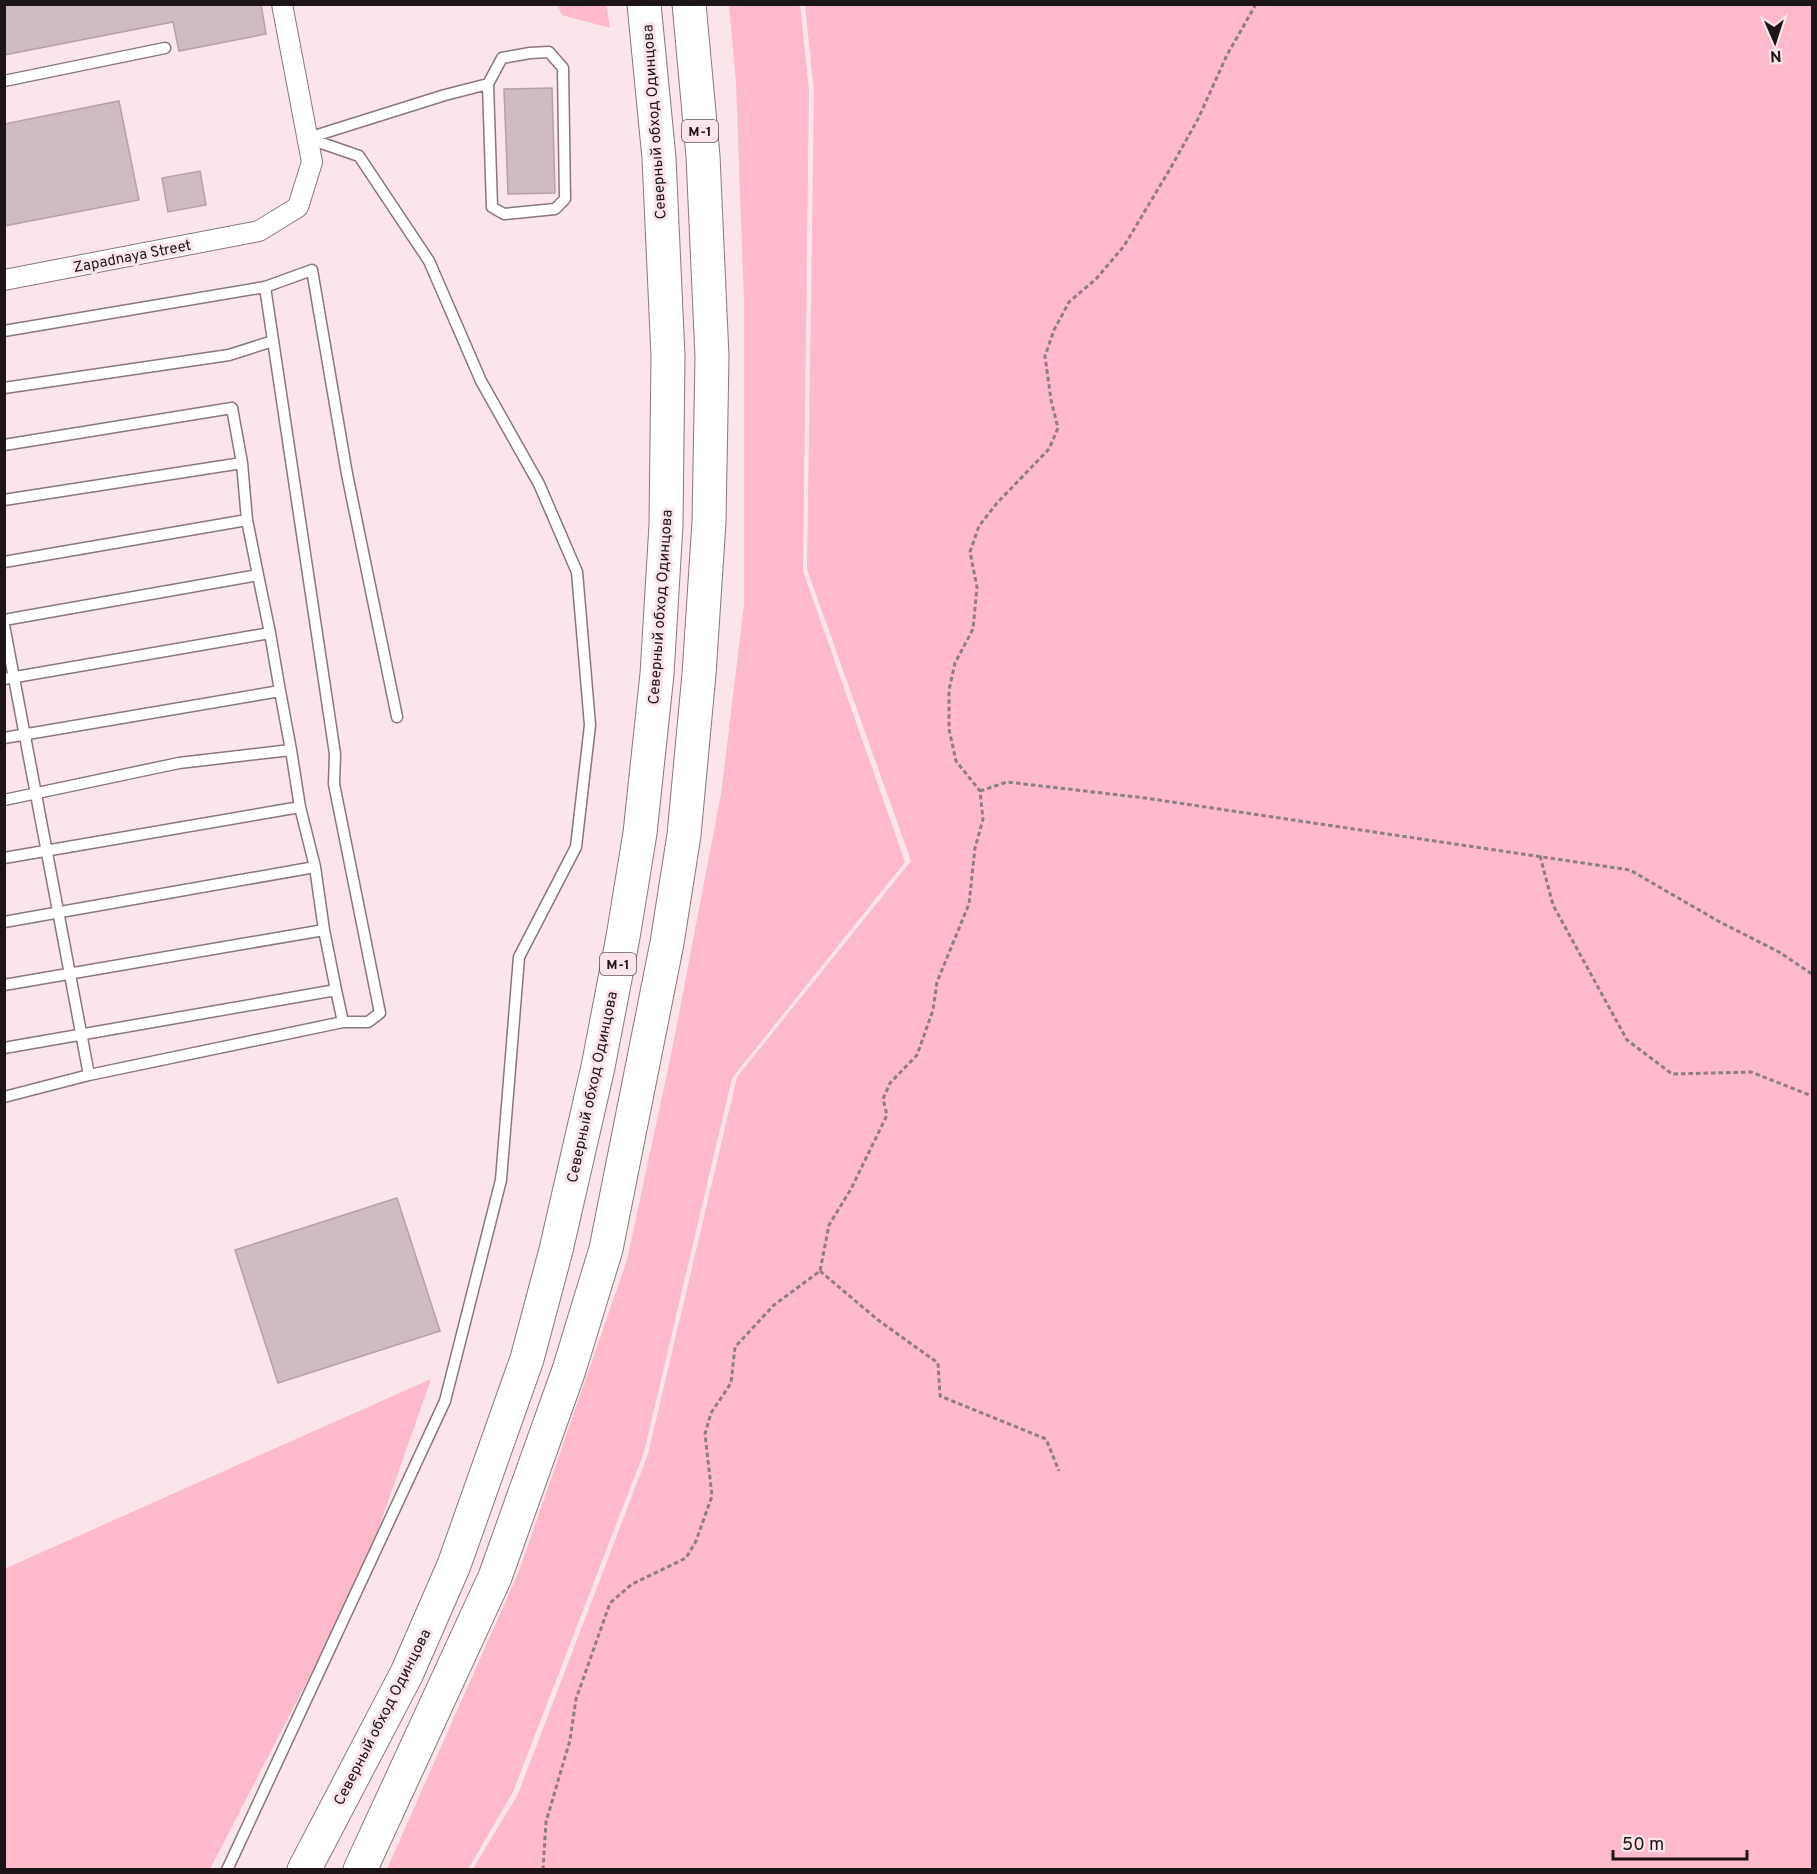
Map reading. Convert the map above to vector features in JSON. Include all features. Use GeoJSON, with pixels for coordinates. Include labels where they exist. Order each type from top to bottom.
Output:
{"type":"FeatureCollection","features":[{"type":"Feature","properties":{"kind":"highway","name":"Северный обход Одинцова"},"geometry":{"type":"LineString","coordinates":[[304,1869],[407,1673],[454,1565],[527,1359],[556,1250],[598,1067],[623,937],[640,833],[657,674],[666,525],[669,356],[659,158],[644,4]]}},
{"type":"Feature","properties":{"kind":"highway","name":"М-1"},"geometry":{"type":"LineString","coordinates":[[360,1869],[495,1577],[569,1370],[606,1249],[667,943],[684,835],[699,674],[709,522],[712,357],[703,156],[689,4]]}},
{"type":"Feature","properties":{"kind":"street"},"geometry":{"type":"LineString","coordinates":[[282,4],[308,138]]}},
{"type":"Feature","properties":{"kind":"street","name":"Zapadnaya Street"},"geometry":{"type":"LineString","coordinates":[[4,280],[259,231],[298,207],[312,162],[308,138]]}},
{"type":"Feature","properties":{"kind":"lane"},"geometry":{"type":"LineString","coordinates":[[4,81],[165,48]]}},
{"type":"Feature","properties":{"kind":"lane"},"geometry":{"type":"LineString","coordinates":[[308,138],[445,95],[488,84],[502,58],[549,52],[563,68],[565,199],[555,209],[504,214],[492,207],[488,84]]}},
{"type":"Feature","properties":{"kind":"lane"},"geometry":{"type":"LineString","coordinates":[[227,1869],[445,1401],[501,1180],[519,957],[576,847],[590,725],[577,572],[539,484],[481,381],[429,261],[366,166],[359,156],[308,138]]}},
{"type":"Feature","properties":{"kind":"lane"},"geometry":{"type":"LineString","coordinates":[[4,332],[265,287],[312,270],[347,474],[397,717]]}},
{"type":"Feature","properties":{"kind":"lane"},"geometry":{"type":"LineString","coordinates":[[4,1097],[89,1075],[344,1022],[368,1022],[380,1013],[334,784],[335,754],[265,287]]}},
{"type":"Feature","properties":{"kind":"lane"},"geometry":{"type":"LineString","coordinates":[[4,388],[229,355],[273,341]]}},
{"type":"Feature","properties":{"kind":"lane"},"geometry":{"type":"LineString","coordinates":[[4,445],[232,408],[242,463],[247,520],[270,633],[300,807],[315,867],[324,930],[344,1022]]}},
{"type":"Feature","properties":{"kind":"lane"},"geometry":{"type":"LineString","coordinates":[[4,500],[242,463]]}},
{"type":"Feature","properties":{"kind":"lane"},"geometry":{"type":"LineString","coordinates":[[4,562],[247,520]]}},
{"type":"Feature","properties":{"kind":"lane"},"geometry":{"type":"LineString","coordinates":[[4,620],[258,575]]}},
{"type":"Feature","properties":{"kind":"lane"},"geometry":{"type":"LineString","coordinates":[[4,625],[9,678],[25,734],[89,1075]]}},
{"type":"Feature","properties":{"kind":"lane"},"geometry":{"type":"LineString","coordinates":[[9,678],[270,633]]}},
{"type":"Feature","properties":{"kind":"lane"},"geometry":{"type":"LineString","coordinates":[[4,738],[280,691]]}},
{"type":"Feature","properties":{"kind":"lane"},"geometry":{"type":"LineString","coordinates":[[4,800],[178,763],[291,750]]}},
{"type":"Feature","properties":{"kind":"lane"},"geometry":{"type":"LineString","coordinates":[[4,858],[300,807]]}},
{"type":"Feature","properties":{"kind":"lane"},"geometry":{"type":"LineString","coordinates":[[4,922],[315,867]]}},
{"type":"Feature","properties":{"kind":"lane"},"geometry":{"type":"LineString","coordinates":[[4,985],[324,930]]}},
{"type":"Feature","properties":{"kind":"lane"},"geometry":{"type":"LineString","coordinates":[[4,1048],[336,990]]}},
{"type":"Feature","properties":{"kind":"path"},"geometry":{"type":"LineString","coordinates":[[543,1869],[546,1822],[570,1740],[576,1699],[610,1603],[632,1584],[686,1558],[696,1540],[712,1496],[705,1434],[711,1413],[731,1383],[735,1347],[774,1305],[820,1271],[829,1225],[851,1189],[887,1115],[883,1099],[890,1083],[917,1055],[933,1010],[937,982],[969,903],[975,848],[983,819],[980,791],[956,761],[949,729],[950,690],[955,663],[973,629],[977,587],[970,552],[979,526],[997,503],[1049,448],[1058,428],[1051,400],[1045,356],[1054,330],[1064,311],[1069,302],[1096,279],[1124,246],[1198,119],[1227,55],[1256,4]]}},
{"type":"Feature","properties":{"kind":"path"},"geometry":{"type":"LineString","coordinates":[[980,791],[1008,782],[1122,795],[1630,870],[1718,921],[1779,952],[1812,974]]}},
{"type":"Feature","properties":{"kind":"path"},"geometry":{"type":"LineString","coordinates":[[1540,855],[1553,905],[1627,1040],[1672,1074],[1751,1072],[1812,1096]]}},
{"type":"Feature","properties":{"kind":"path"},"geometry":{"type":"LineString","coordinates":[[820,1271],[878,1320],[938,1363],[940,1396],[1046,1439],[1059,1471]]}},
{"type":"Feature","properties":{"kind":"shaded area"},"geometry":{"type":"Polygon","coordinates":[[[557,5],[606,5],[610,28],[562,15],[557,5]]]}},
{"type":"Feature","properties":{"kind":"shaded area"},"geometry":{"type":"Polygon","coordinates":[[[729,5],[800,5],[809,90],[803,571],[905,862],[732,1078],[644,1452],[513,1792],[468,1869],[387,1869],[519,1571],[627,1260],[672,1050],[721,794],[744,605],[744,302],[736,83],[729,5]]]}},
{"type":"Feature","properties":{"kind":"shaded area"},"geometry":{"type":"Polygon","coordinates":[[[805,5],[1811,5],[1812,1869],[473,1869],[518,1794],[648,1454],[737,1077],[911,861],[807,569],[814,92],[805,5]]]}},
{"type":"Feature","properties":{"kind":"shaded area"},"geometry":{"type":"Polygon","coordinates":[[[431,1379],[363,1573],[210,1869],[5,1869],[4,1569],[431,1379]]]}},
{"type":"Feature","properties":{"kind":"building"},"geometry":{"type":"Polygon","coordinates":[[[4,4],[261,4],[266,34],[179,51],[173,22],[4,55],[4,4]]]}},
{"type":"Feature","properties":{"kind":"building"},"geometry":{"type":"Polygon","coordinates":[[[552,88],[555,193],[508,194],[504,89],[552,88]]]}},
{"type":"Feature","properties":{"kind":"building"},"geometry":{"type":"Polygon","coordinates":[[[119,101],[139,200],[4,226],[4,124],[119,101]]]}},
{"type":"Feature","properties":{"kind":"building"},"geometry":{"type":"Polygon","coordinates":[[[200,171],[206,205],[168,212],[162,178],[200,171]]]}},
{"type":"Feature","properties":{"kind":"building"},"geometry":{"type":"Polygon","coordinates":[[[397,1198],[440,1331],[278,1383],[235,1250],[397,1198]]]}}]}
